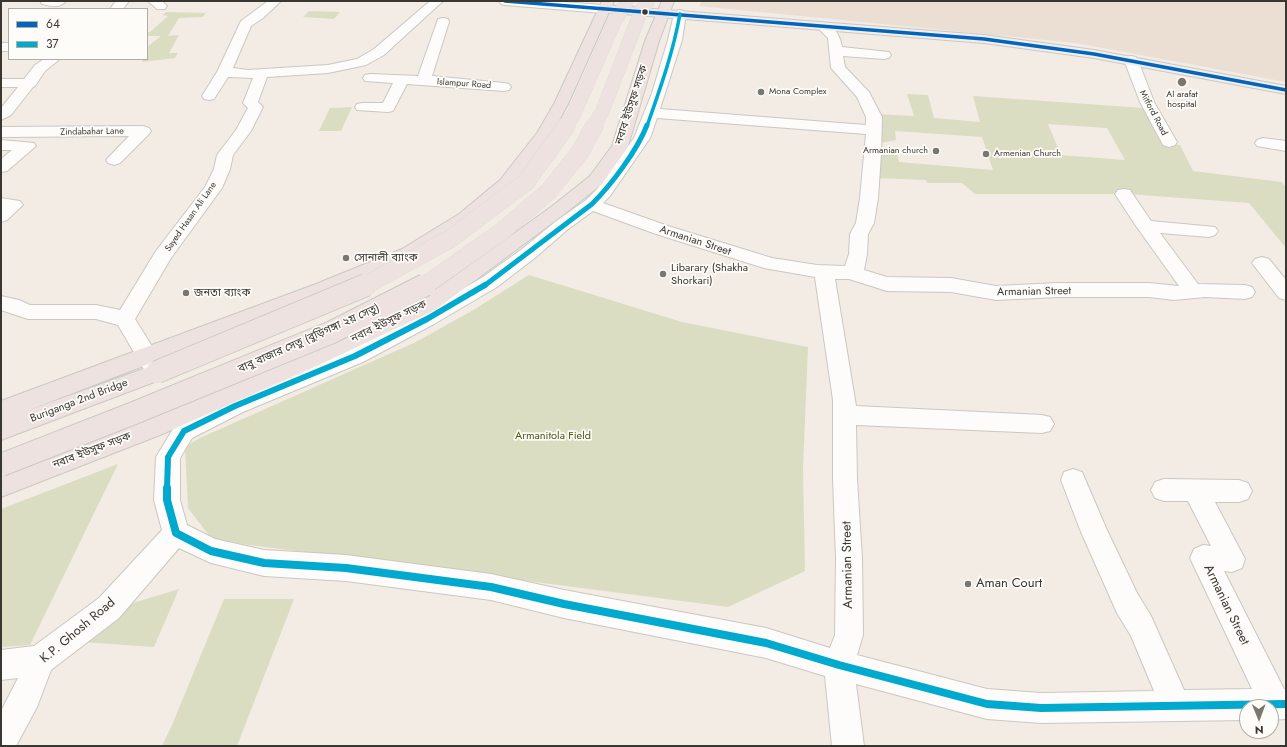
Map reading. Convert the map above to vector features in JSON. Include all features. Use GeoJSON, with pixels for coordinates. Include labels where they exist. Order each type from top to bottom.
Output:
{"type":"FeatureCollection","features":[{"type":"Feature","properties":{"kind":"highway"},"geometry":{"type":"LineString","coordinates":[[1,411],[152,364],[356,290],[450,239],[526,182],[573,116],[613,25],[627,1]]}},
{"type":"Feature","properties":{"kind":"highway"},"geometry":{"type":"LineString","coordinates":[[152,364],[409,252],[465,218],[506,184],[544,134],[570,84],[606,5]]}},
{"type":"Feature","properties":{"kind":"highway","name":"বাবু বাজার সেতু (বুড়িগঙ্গা ২য় সেতু)"},"geometry":{"type":"LineString","coordinates":[[1,465],[134,413],[332,332],[419,289],[495,236],[549,191],[580,152],[602,112],[642,11],[664,7]]}},
{"type":"Feature","properties":{"kind":"highway","name":"নবাব ইউসুফ সড়ক"},"geometry":{"type":"LineString","coordinates":[[1,486],[152,428],[311,359],[428,305],[557,211],[596,180],[620,146],[664,7]]}},
{"type":"Feature","properties":{"kind":"highway","name":"Buriganga 2nd Bridge"},"geometry":{"type":"LineString","coordinates":[[1,430],[152,364]]}},
{"type":"Feature","properties":{"kind":"main road"},"geometry":{"type":"LineString","coordinates":[[606,5],[664,7],[822,26],[984,39],[1131,60],[1286,90]]}},
{"type":"Feature","properties":{"kind":"street"},"geometry":{"type":"LineString","coordinates":[[46,1],[56,3],[60,1]]}},
{"type":"Feature","properties":{"kind":"street"},"geometry":{"type":"LineString","coordinates":[[209,96],[224,72],[246,24],[259,16],[275,1]]}},
{"type":"Feature","properties":{"kind":"street"},"geometry":{"type":"LineString","coordinates":[[224,72],[248,74],[328,69],[361,62],[379,52],[437,1]]}},
{"type":"Feature","properties":{"kind":"street"},"geometry":{"type":"LineString","coordinates":[[505,1],[606,5]]}},
{"type":"Feature","properties":{"kind":"street"},"geometry":{"type":"LineString","coordinates":[[176,533],[166,500],[168,457],[184,431],[235,406],[355,356],[427,319],[490,282],[529,253],[561,226],[592,204],[604,192],[642,138],[652,113],[675,40],[664,7]]}},
{"type":"Feature","properties":{"kind":"street","name":"Islampur Road"},"geometry":{"type":"LineString","coordinates":[[424,80],[443,22]]}},
{"type":"Feature","properties":{"kind":"street"},"geometry":{"type":"LineString","coordinates":[[822,26],[834,37],[838,68],[864,95],[874,117],[873,154],[869,198],[865,223],[859,234],[858,254],[853,274]]}},
{"type":"Feature","properties":{"kind":"street"},"geometry":{"type":"LineString","coordinates":[[837,51],[884,55]]}},
{"type":"Feature","properties":{"kind":"street"},"geometry":{"type":"LineString","coordinates":[[1,115],[6,112],[30,83],[40,68],[52,60]]}},
{"type":"Feature","properties":{"kind":"street","name":"Mitford Road"},"geometry":{"type":"LineString","coordinates":[[1131,60],[1147,105],[1169,142]]}},
{"type":"Feature","properties":{"kind":"street","name":"Sayed Hasan Ali Lane"},"geometry":{"type":"LineString","coordinates":[[125,320],[163,255],[213,188],[222,169],[225,155],[242,131],[256,107],[250,103],[262,73]]}},
{"type":"Feature","properties":{"kind":"street","name":"Islampur Road"},"geometry":{"type":"LineString","coordinates":[[370,78],[424,80],[504,87]]}},
{"type":"Feature","properties":{"kind":"street"},"geometry":{"type":"LineString","coordinates":[[362,107],[388,108],[402,80]]}},
{"type":"Feature","properties":{"kind":"street"},"geometry":{"type":"LineString","coordinates":[[1,83],[30,83]]}},
{"type":"Feature","properties":{"kind":"street"},"geometry":{"type":"LineString","coordinates":[[652,113],[873,130]]}},
{"type":"Feature","properties":{"kind":"street","name":"Zindabahar Lane"},"geometry":{"type":"LineString","coordinates":[[1,132],[143,131],[114,160]]}},
{"type":"Feature","properties":{"kind":"street"},"geometry":{"type":"LineString","coordinates":[[1262,143],[1286,146]]}},
{"type":"Feature","properties":{"kind":"street"},"geometry":{"type":"LineString","coordinates":[[1,145],[28,146],[1,168]]}},
{"type":"Feature","properties":{"kind":"street"},"geometry":{"type":"LineString","coordinates":[[1124,194],[1193,291]]}},
{"type":"Feature","properties":{"kind":"street"},"geometry":{"type":"LineString","coordinates":[[1,203],[14,205],[1,216]]}},
{"type":"Feature","properties":{"kind":"street","name":"Armanian Street"},"geometry":{"type":"LineString","coordinates":[[592,204],[612,213],[662,230],[771,264],[853,274],[887,284],[951,285],[996,294],[1058,290],[1149,290],[1174,293],[1193,291],[1246,292]]}},
{"type":"Feature","properties":{"kind":"street"},"geometry":{"type":"LineString","coordinates":[[1146,226],[1209,231]]}},
{"type":"Feature","properties":{"kind":"street"},"geometry":{"type":"LineString","coordinates":[[1262,263],[1286,293]]}},
{"type":"Feature","properties":{"kind":"street","name":"Armanian Street"},"geometry":{"type":"LineString","coordinates":[[824,271],[844,400],[845,479],[850,558],[849,635],[839,665]]}},
{"type":"Feature","properties":{"kind":"street"},"geometry":{"type":"LineString","coordinates":[[1,304],[12,305],[28,312],[96,312],[125,320],[152,364]]}},
{"type":"Feature","properties":{"kind":"street"},"geometry":{"type":"LineString","coordinates":[[844,415],[1042,424]]}},
{"type":"Feature","properties":{"kind":"street"},"geometry":{"type":"LineString","coordinates":[[1073,480],[1097,539],[1127,602],[1141,626],[1175,705]]}},
{"type":"Feature","properties":{"kind":"street"},"geometry":{"type":"LineString","coordinates":[[1164,490],[1238,491]]}},
{"type":"Feature","properties":{"kind":"street","name":"Armanian Street"},"geometry":{"type":"LineString","coordinates":[[176,533],[211,552],[264,563],[346,568],[491,587],[571,606],[766,643],[839,665],[987,704],[1041,708],[1281,704],[1203,558],[1232,559],[1195,490]]}},
{"type":"Feature","properties":{"kind":"street","name":"K.P. Ghosh Road"},"geometry":{"type":"LineString","coordinates":[[1,742],[26,696],[40,660],[109,608],[176,533]]}},
{"type":"Feature","properties":{"kind":"street"},"geometry":{"type":"LineString","coordinates":[[1,664],[40,660]]}},
{"type":"Feature","properties":{"kind":"street"},"geometry":{"type":"LineString","coordinates":[[839,665],[848,746]]}},
{"type":"Feature","properties":{"kind":"shaded area"},"geometry":{"type":"Polygon","coordinates":[[[702,1],[1286,1],[1286,82],[1076,43],[699,6],[702,1]]]}},
{"type":"Feature","properties":{"kind":"green space"},"geometry":{"type":"Polygon","coordinates":[[[309,11],[340,12],[334,19],[303,17],[309,11]]]}},
{"type":"Feature","properties":{"kind":"green space"},"geometry":{"type":"Polygon","coordinates":[[[167,12],[206,13],[203,17],[179,18],[168,36],[179,35],[169,53],[178,53],[175,58],[142,62],[143,60],[148,60],[148,46],[161,36],[148,36],[148,32],[150,32],[168,16],[162,15],[167,12]]]}},
{"type":"Feature","properties":{"kind":"green space"},"geometry":{"type":"Polygon","coordinates":[[[907,94],[928,95],[934,118],[980,122],[973,96],[1144,108],[1166,143],[1180,145],[1193,171],[1282,182],[1286,187],[1286,248],[1249,203],[1128,194],[975,194],[962,183],[927,183],[926,180],[875,178],[876,114],[914,116],[907,94]],[[1048,124],[1061,155],[1125,160],[1107,128],[1048,124]],[[895,131],[896,140],[881,143],[879,146],[890,153],[897,154],[899,162],[993,170],[982,137],[895,131]]]}},
{"type":"Feature","properties":{"kind":"green space"},"geometry":{"type":"Polygon","coordinates":[[[352,107],[341,131],[319,131],[330,108],[352,107]]]}},
{"type":"Feature","properties":{"kind":"green space","name":"Armanitola Field"},"geometry":{"type":"Polygon","coordinates":[[[529,275],[682,322],[808,347],[803,469],[805,571],[728,607],[242,544],[211,538],[188,508],[185,447],[200,438],[416,342],[475,309],[529,275]]]}},
{"type":"Feature","properties":{"kind":"green space"},"geometry":{"type":"Polygon","coordinates":[[[118,464],[30,645],[1,647],[1,509],[118,464]]]}},
{"type":"Feature","properties":{"kind":"green space"},"geometry":{"type":"Polygon","coordinates":[[[179,589],[154,647],[82,642],[119,611],[136,602],[179,589]]]}},
{"type":"Feature","properties":{"kind":"green space"},"geometry":{"type":"Polygon","coordinates":[[[224,599],[294,599],[237,746],[162,746],[172,725],[224,599]]]}},
{"type":"Feature","properties":{"kind":"transit line","name":"64"},"geometry":{"type":"LineString","coordinates":[[505,1],[984,39],[1094,54],[1286,90]]}},
{"type":"Feature","properties":{"kind":"transit line","name":"37"},"geometry":{"type":"LineString","coordinates":[[680,14],[675,40],[659,93],[642,138],[604,192],[592,204],[561,226],[529,253],[490,282],[427,319],[355,356],[235,406],[184,431],[168,457],[167,500],[176,533],[211,551],[264,563],[346,568],[491,587],[564,604],[766,643],[839,665],[987,704],[1041,708],[1286,704]]}},
{"type":"Feature","properties":{"kind":"place","name":"Al arafat hospital"},"geometry":{"type":"Point","coordinates":[1182,82]}},
{"type":"Feature","properties":{"kind":"place","name":"Mona Complex"},"geometry":{"type":"Point","coordinates":[761,92]}},
{"type":"Feature","properties":{"kind":"place","name":"Armanian church"},"geometry":{"type":"Point","coordinates":[936,151]}},
{"type":"Feature","properties":{"kind":"place","name":"Armenian Church"},"geometry":{"type":"Point","coordinates":[986,154]}},
{"type":"Feature","properties":{"kind":"place","name":"সোনালী ব্যাংক"},"geometry":{"type":"Point","coordinates":[346,258]}},
{"type":"Feature","properties":{"kind":"place","name":"Libarary (Shakha Shorkari)"},"geometry":{"type":"Point","coordinates":[663,274]}},
{"type":"Feature","properties":{"kind":"place","name":"জনতা ব্যাংক"},"geometry":{"type":"Point","coordinates":[186,293]}},
{"type":"Feature","properties":{"kind":"place","name":"Aman Court"},"geometry":{"type":"Point","coordinates":[968,584]}}]}
